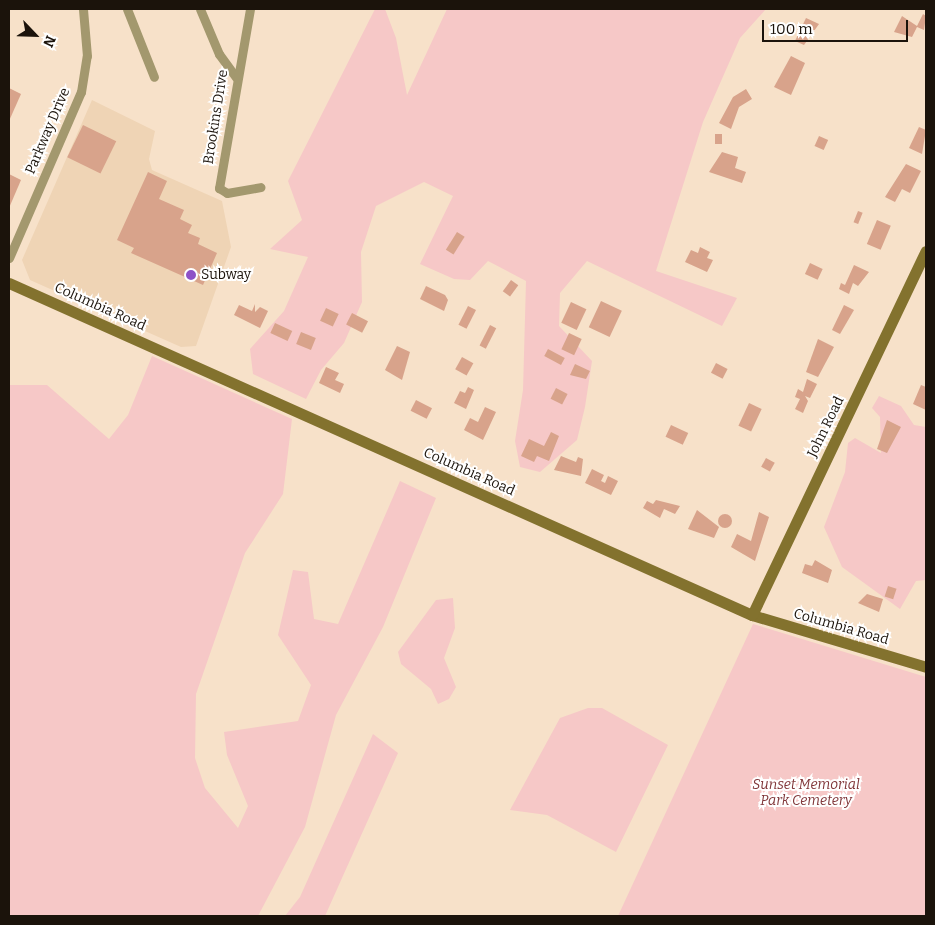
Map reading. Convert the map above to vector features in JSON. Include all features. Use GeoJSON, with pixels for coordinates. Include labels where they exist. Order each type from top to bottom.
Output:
{"type":"FeatureCollection","features":[{"type":"Feature","properties":{"kind":"main road","name":"John Road"},"geometry":{"type":"LineString","coordinates":[[752,615],[926,251]]}},
{"type":"Feature","properties":{"kind":"main road","name":"Columbia Road"},"geometry":{"type":"LineString","coordinates":[[9,283],[752,615],[926,667]]}},
{"type":"Feature","properties":{"kind":"street","name":"Parkway Drive"},"geometry":{"type":"LineString","coordinates":[[9,258],[81,92],[87,56],[83,9]]}},
{"type":"Feature","properties":{"kind":"street"},"geometry":{"type":"LineString","coordinates":[[127,9],[154,77]]}},
{"type":"Feature","properties":{"kind":"street"},"geometry":{"type":"LineString","coordinates":[[200,9],[219,54],[236,77]]}},
{"type":"Feature","properties":{"kind":"street","name":"Brookins Drive"},"geometry":{"type":"LineString","coordinates":[[250,9],[236,77],[219,188],[228,193],[260,187]]}},
{"type":"Feature","properties":{"kind":"shaded area"},"geometry":{"type":"Polygon","coordinates":[[[92,100],[155,131],[149,159],[152,170],[222,201],[231,247],[196,346],[181,347],[30,280],[22,260],[92,100]]]}},
{"type":"Feature","properties":{"kind":"green space"},"geometry":{"type":"Polygon","coordinates":[[[375,9],[385,9],[396,38],[407,95],[447,9],[766,9],[740,38],[703,122],[656,271],[737,298],[722,326],[587,261],[560,293],[559,326],[592,361],[585,407],[577,440],[540,472],[520,467],[515,441],[523,390],[526,281],[488,261],[470,280],[454,279],[420,264],[453,196],[424,182],[376,206],[361,252],[362,302],[344,343],[321,370],[306,399],[253,374],[250,349],[284,311],[308,257],[270,249],[302,220],[288,181],[375,9]]]}},
{"type":"Feature","properties":{"kind":"green space"},"geometry":{"type":"Polygon","coordinates":[[[152,356],[292,419],[283,494],[245,553],[196,694],[195,758],[205,788],[238,828],[248,806],[227,755],[224,732],[298,721],[311,685],[278,635],[293,570],[308,572],[314,619],[338,624],[400,481],[436,498],[383,627],[336,715],[305,827],[258,916],[9,916],[9,385],[47,385],[109,439],[128,415],[152,356]]]}},
{"type":"Feature","properties":{"kind":"green space"},"geometry":{"type":"Polygon","coordinates":[[[879,396],[901,406],[914,425],[926,427],[926,580],[916,581],[900,609],[842,567],[824,527],[845,472],[848,443],[855,438],[881,453],[880,417],[872,408],[879,396]]]}},
{"type":"Feature","properties":{"kind":"green space"},"geometry":{"type":"Polygon","coordinates":[[[453,598],[455,628],[444,658],[456,687],[449,699],[438,704],[431,689],[401,664],[398,652],[436,600],[453,598]]]}},
{"type":"Feature","properties":{"kind":"green space","name":"Sunset Memorial Park Cemetery"},"geometry":{"type":"Polygon","coordinates":[[[753,624],[926,677],[926,916],[618,916],[753,624]]]}},
{"type":"Feature","properties":{"kind":"green space"},"geometry":{"type":"Polygon","coordinates":[[[588,708],[602,708],[668,745],[616,852],[547,815],[510,810],[560,718],[588,708]]]}},
{"type":"Feature","properties":{"kind":"green space"},"geometry":{"type":"Polygon","coordinates":[[[373,734],[398,753],[325,916],[285,916],[300,897],[373,734]]]}},
{"type":"Feature","properties":{"kind":"building"},"geometry":{"type":"Polygon","coordinates":[[[923,14],[926,16],[924,30],[917,27],[912,37],[894,32],[902,16],[917,26],[923,14]]]}},
{"type":"Feature","properties":{"kind":"building"},"geometry":{"type":"Polygon","coordinates":[[[806,18],[819,24],[804,45],[795,41],[806,18]]]}},
{"type":"Feature","properties":{"kind":"building"},"geometry":{"type":"Polygon","coordinates":[[[791,56],[805,63],[791,95],[774,87],[791,56]]]}},
{"type":"Feature","properties":{"kind":"building"},"geometry":{"type":"Polygon","coordinates":[[[9,88],[21,94],[9,121],[9,88]]]}},
{"type":"Feature","properties":{"kind":"building"},"geometry":{"type":"Polygon","coordinates":[[[746,89],[752,99],[739,107],[731,129],[719,123],[733,97],[746,89]]]}},
{"type":"Feature","properties":{"kind":"building"},"geometry":{"type":"Polygon","coordinates":[[[83,125],[116,141],[100,174],[67,157],[83,125]]]}},
{"type":"Feature","properties":{"kind":"building"},"geometry":{"type":"Polygon","coordinates":[[[919,127],[926,130],[922,154],[909,148],[919,127]]]}},
{"type":"Feature","properties":{"kind":"building"},"geometry":{"type":"Polygon","coordinates":[[[715,134],[722,134],[722,144],[715,144],[715,134]]]}},
{"type":"Feature","properties":{"kind":"building"},"geometry":{"type":"Polygon","coordinates":[[[819,136],[828,140],[824,150],[815,146],[819,136]]]}},
{"type":"Feature","properties":{"kind":"building"},"geometry":{"type":"Polygon","coordinates":[[[722,152],[738,157],[735,168],[746,172],[742,183],[709,172],[722,152]]]}},
{"type":"Feature","properties":{"kind":"building"},"geometry":{"type":"Polygon","coordinates":[[[906,164],[921,171],[910,193],[902,189],[895,202],[885,197],[906,164]]]}},
{"type":"Feature","properties":{"kind":"building"},"geometry":{"type":"Polygon","coordinates":[[[148,172],[167,181],[159,199],[184,210],[180,219],[192,225],[188,233],[200,238],[198,244],[217,253],[203,285],[131,253],[134,248],[117,240],[148,172]]]}},
{"type":"Feature","properties":{"kind":"building"},"geometry":{"type":"Polygon","coordinates":[[[9,174],[21,180],[9,208],[9,174]]]}},
{"type":"Feature","properties":{"kind":"building"},"geometry":{"type":"Polygon","coordinates":[[[858,211],[863,213],[858,224],[854,222],[858,211]]]}},
{"type":"Feature","properties":{"kind":"building"},"geometry":{"type":"Polygon","coordinates":[[[877,220],[891,226],[881,250],[867,244],[877,220]]]}},
{"type":"Feature","properties":{"kind":"building"},"geometry":{"type":"Polygon","coordinates":[[[457,232],[465,237],[454,255],[446,250],[457,232]]]}},
{"type":"Feature","properties":{"kind":"building"},"geometry":{"type":"Polygon","coordinates":[[[700,247],[710,252],[707,258],[713,260],[707,272],[685,262],[691,250],[698,253],[700,247]]]}},
{"type":"Feature","properties":{"kind":"building"},"geometry":{"type":"Polygon","coordinates":[[[810,263],[823,269],[818,280],[805,274],[810,263]]]}},
{"type":"Feature","properties":{"kind":"building"},"geometry":{"type":"Polygon","coordinates":[[[854,265],[869,272],[858,286],[853,283],[849,294],[839,289],[841,283],[845,285],[854,265]]]}},
{"type":"Feature","properties":{"kind":"building"},"geometry":{"type":"Polygon","coordinates":[[[511,280],[518,285],[510,297],[503,291],[511,280]]]}},
{"type":"Feature","properties":{"kind":"building"},"geometry":{"type":"Polygon","coordinates":[[[426,286],[445,295],[448,300],[444,311],[420,299],[426,286]]]}},
{"type":"Feature","properties":{"kind":"building"},"geometry":{"type":"Polygon","coordinates":[[[601,301],[622,311],[610,337],[589,327],[601,301]]]}},
{"type":"Feature","properties":{"kind":"building"},"geometry":{"type":"Polygon","coordinates":[[[571,302],[586,309],[577,330],[561,323],[571,302]]]}},
{"type":"Feature","properties":{"kind":"building"},"geometry":{"type":"Polygon","coordinates":[[[255,304],[255,312],[260,307],[268,311],[260,328],[234,315],[239,305],[252,311],[255,304]]]}},
{"type":"Feature","properties":{"kind":"building"},"geometry":{"type":"Polygon","coordinates":[[[844,305],[854,310],[840,334],[832,330],[844,305]]]}},
{"type":"Feature","properties":{"kind":"building"},"geometry":{"type":"Polygon","coordinates":[[[468,306],[476,310],[466,329],[458,325],[468,306]]]}},
{"type":"Feature","properties":{"kind":"building"},"geometry":{"type":"Polygon","coordinates":[[[326,308],[339,314],[333,327],[320,321],[326,308]]]}},
{"type":"Feature","properties":{"kind":"building"},"geometry":{"type":"Polygon","coordinates":[[[352,313],[368,321],[362,333],[346,325],[352,313]]]}},
{"type":"Feature","properties":{"kind":"building"},"geometry":{"type":"Polygon","coordinates":[[[275,323],[292,331],[288,341],[270,333],[275,323]]]}},
{"type":"Feature","properties":{"kind":"building"},"geometry":{"type":"Polygon","coordinates":[[[490,325],[496,328],[486,349],[480,345],[490,325]]]}},
{"type":"Feature","properties":{"kind":"building"},"geometry":{"type":"Polygon","coordinates":[[[301,332],[316,338],[311,350],[296,344],[301,332]]]}},
{"type":"Feature","properties":{"kind":"building"},"geometry":{"type":"Polygon","coordinates":[[[569,333],[582,339],[574,355],[561,349],[569,333]]]}},
{"type":"Feature","properties":{"kind":"building"},"geometry":{"type":"Polygon","coordinates":[[[818,339],[834,347],[818,377],[806,372],[818,339]]]}},
{"type":"Feature","properties":{"kind":"building"},"geometry":{"type":"Polygon","coordinates":[[[397,346],[410,352],[402,380],[385,370],[397,346]]]}},
{"type":"Feature","properties":{"kind":"building"},"geometry":{"type":"Polygon","coordinates":[[[548,349],[565,358],[561,365],[544,356],[548,349]]]}},
{"type":"Feature","properties":{"kind":"building"},"geometry":{"type":"Polygon","coordinates":[[[462,357],[473,363],[467,376],[455,369],[462,357]]]}},
{"type":"Feature","properties":{"kind":"building"},"geometry":{"type":"Polygon","coordinates":[[[716,363],[728,369],[723,379],[711,373],[716,363]]]}},
{"type":"Feature","properties":{"kind":"building"},"geometry":{"type":"Polygon","coordinates":[[[575,364],[590,371],[586,379],[570,375],[575,364]]]}},
{"type":"Feature","properties":{"kind":"building"},"geometry":{"type":"Polygon","coordinates":[[[326,367],[339,373],[335,380],[344,384],[340,393],[319,383],[326,367]]]}},
{"type":"Feature","properties":{"kind":"building"},"geometry":{"type":"Polygon","coordinates":[[[807,379],[817,384],[810,398],[805,396],[808,401],[803,413],[795,409],[800,399],[795,397],[798,389],[803,392],[807,379]]]}},
{"type":"Feature","properties":{"kind":"building"},"geometry":{"type":"Polygon","coordinates":[[[921,385],[926,387],[926,410],[913,404],[921,385]]]}},
{"type":"Feature","properties":{"kind":"building"},"geometry":{"type":"Polygon","coordinates":[[[468,387],[474,390],[466,409],[454,403],[460,391],[465,393],[468,387]]]}},
{"type":"Feature","properties":{"kind":"building"},"geometry":{"type":"Polygon","coordinates":[[[556,388],[568,394],[562,405],[551,399],[556,388]]]}},
{"type":"Feature","properties":{"kind":"building"},"geometry":{"type":"Polygon","coordinates":[[[416,400],[432,408],[427,419],[411,411],[416,400]]]}},
{"type":"Feature","properties":{"kind":"building"},"geometry":{"type":"Polygon","coordinates":[[[749,403],[762,409],[751,432],[738,426],[749,403]]]}},
{"type":"Feature","properties":{"kind":"building"},"geometry":{"type":"Polygon","coordinates":[[[485,407],[496,412],[483,440],[464,430],[470,418],[478,422],[485,407]]]}},
{"type":"Feature","properties":{"kind":"building"},"geometry":{"type":"Polygon","coordinates":[[[887,420],[901,427],[887,453],[877,449],[887,420]]]}},
{"type":"Feature","properties":{"kind":"building"},"geometry":{"type":"Polygon","coordinates":[[[671,425],[688,433],[683,445],[666,437],[671,425]]]}},
{"type":"Feature","properties":{"kind":"building"},"geometry":{"type":"Polygon","coordinates":[[[551,432],[559,436],[549,461],[537,456],[534,462],[521,456],[529,439],[544,446],[551,432]]]}},
{"type":"Feature","properties":{"kind":"building"},"geometry":{"type":"Polygon","coordinates":[[[561,456],[576,462],[578,457],[583,459],[581,476],[554,470],[561,456]]]}},
{"type":"Feature","properties":{"kind":"building"},"geometry":{"type":"Polygon","coordinates":[[[766,458],[775,463],[770,472],[761,467],[766,458]]]}},
{"type":"Feature","properties":{"kind":"building"},"geometry":{"type":"Polygon","coordinates":[[[592,469],[604,475],[601,481],[605,483],[608,476],[618,481],[611,495],[585,483],[592,469]]]}},
{"type":"Feature","properties":{"kind":"building"},"geometry":{"type":"Polygon","coordinates":[[[656,500],[680,506],[675,514],[664,509],[660,518],[643,508],[647,501],[653,504],[656,500]]]}},
{"type":"Feature","properties":{"kind":"building"},"geometry":{"type":"Polygon","coordinates":[[[697,510],[719,527],[714,538],[688,529],[697,510]]]}},
{"type":"Feature","properties":{"kind":"building"},"geometry":{"type":"Polygon","coordinates":[[[759,512],[769,517],[755,561],[731,547],[737,534],[751,541],[759,512]]]}},
{"type":"Feature","properties":{"kind":"building"},"geometry":{"type":"Polygon","coordinates":[[[725,514],[730,516],[732,521],[730,526],[725,528],[720,526],[718,521],[720,516],[725,514]]]}},
{"type":"Feature","properties":{"kind":"building"},"geometry":{"type":"Polygon","coordinates":[[[815,560],[832,570],[828,583],[802,573],[805,564],[812,566],[815,560]]]}},
{"type":"Feature","properties":{"kind":"building"},"geometry":{"type":"Polygon","coordinates":[[[888,586],[897,589],[893,599],[885,596],[888,586]]]}},
{"type":"Feature","properties":{"kind":"building"},"geometry":{"type":"Polygon","coordinates":[[[867,594],[883,599],[879,612],[858,603],[867,594]]]}},
{"type":"Feature","properties":{"kind":"place","name":"Subway"},"geometry":{"type":"Point","coordinates":[191,275]}}]}
